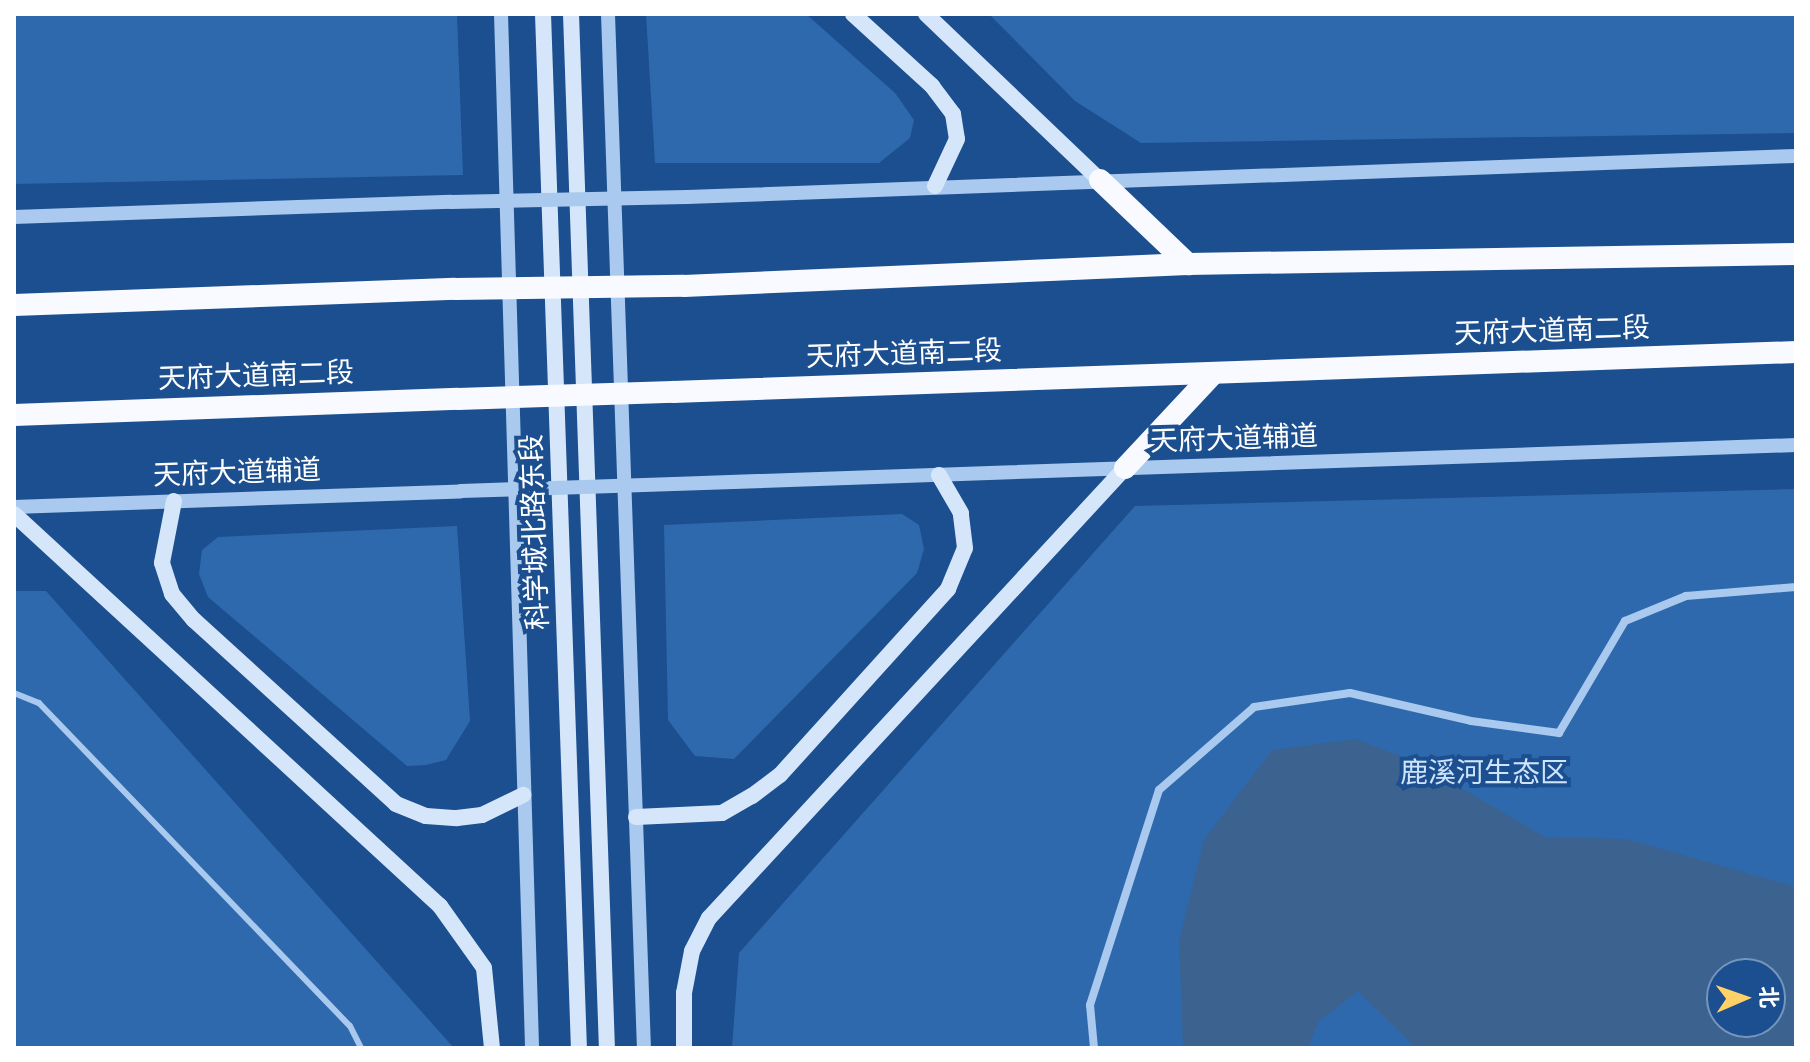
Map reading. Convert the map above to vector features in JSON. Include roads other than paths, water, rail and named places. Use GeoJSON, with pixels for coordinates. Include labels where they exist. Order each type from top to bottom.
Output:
{"type":"FeatureCollection","features":[{"type":"Feature","properties":{"kind":"highway"},"geometry":{"type":"LineString","coordinates":[[1100,180],[1188,264]]}},
{"type":"Feature","properties":{"kind":"highway"},"geometry":{"type":"LineString","coordinates":[[14,305],[455,289],[684,286],[1188,264],[1796,254]]}},
{"type":"Feature","properties":{"kind":"highway","name":"天府大道南二段"},"geometry":{"type":"LineString","coordinates":[[14,415],[1796,352]]}},
{"type":"Feature","properties":{"kind":"highway"},"geometry":{"type":"LineString","coordinates":[[1125,468],[1214,373]]}},
{"type":"Feature","properties":{"kind":"main road","name":"科学城北路东段"},"geometry":{"type":"LineString","coordinates":[[543,14],[579,1048]]}},
{"type":"Feature","properties":{"kind":"main road","name":"科学城北路东段"},"geometry":{"type":"LineString","coordinates":[[571,14],[607,1048]]}},
{"type":"Feature","properties":{"kind":"main road"},"geometry":{"type":"LineString","coordinates":[[853,14],[932,86],[953,114],[957,139],[949,165],[935,186]]}},
{"type":"Feature","properties":{"kind":"main road"},"geometry":{"type":"LineString","coordinates":[[926,14],[1100,180]]}},
{"type":"Feature","properties":{"kind":"main road"},"geometry":{"type":"LineString","coordinates":[[684,1048],[684,993],[692,951],[709,918],[1125,468]]}},
{"type":"Feature","properties":{"kind":"main road"},"geometry":{"type":"LineString","coordinates":[[636,817],[722,813],[761,789],[780,775],[948,589],[965,548],[961,513],[939,475]]}},
{"type":"Feature","properties":{"kind":"main road"},"geometry":{"type":"LineString","coordinates":[[174,501],[162,563],[172,594],[194,620],[396,804],[426,816],[457,818],[482,815],[523,795]]}},
{"type":"Feature","properties":{"kind":"main road"},"geometry":{"type":"LineString","coordinates":[[14,514],[440,906],[484,968],[492,1048]]}},
{"type":"Feature","properties":{"kind":"street"},"geometry":{"type":"LineString","coordinates":[[501,14],[532,1048]]}},
{"type":"Feature","properties":{"kind":"street"},"geometry":{"type":"LineString","coordinates":[[608,14],[644,1048]]}},
{"type":"Feature","properties":{"kind":"street"},"geometry":{"type":"LineString","coordinates":[[14,217],[687,197],[1796,156]]}},
{"type":"Feature","properties":{"kind":"street","name":"天府大道辅道"},"geometry":{"type":"LineString","coordinates":[[14,507],[1796,445]]}},
{"type":"Feature","properties":{"kind":"street"},"geometry":{"type":"LineString","coordinates":[[1094,1048],[1090,1005],[1159,790],[1254,707],[1350,693],[1471,721],[1559,733],[1625,621],[1686,596],[1796,587]]}},
{"type":"Feature","properties":{"kind":"lane"},"geometry":{"type":"LineString","coordinates":[[14,693],[50,714],[350,1026],[361,1048]]}},
{"type":"Feature","properties":{"kind":"park label","name":"鹿溪河生态区"},"geometry":{"type":"Point","coordinates":[1484,773]}}]}
